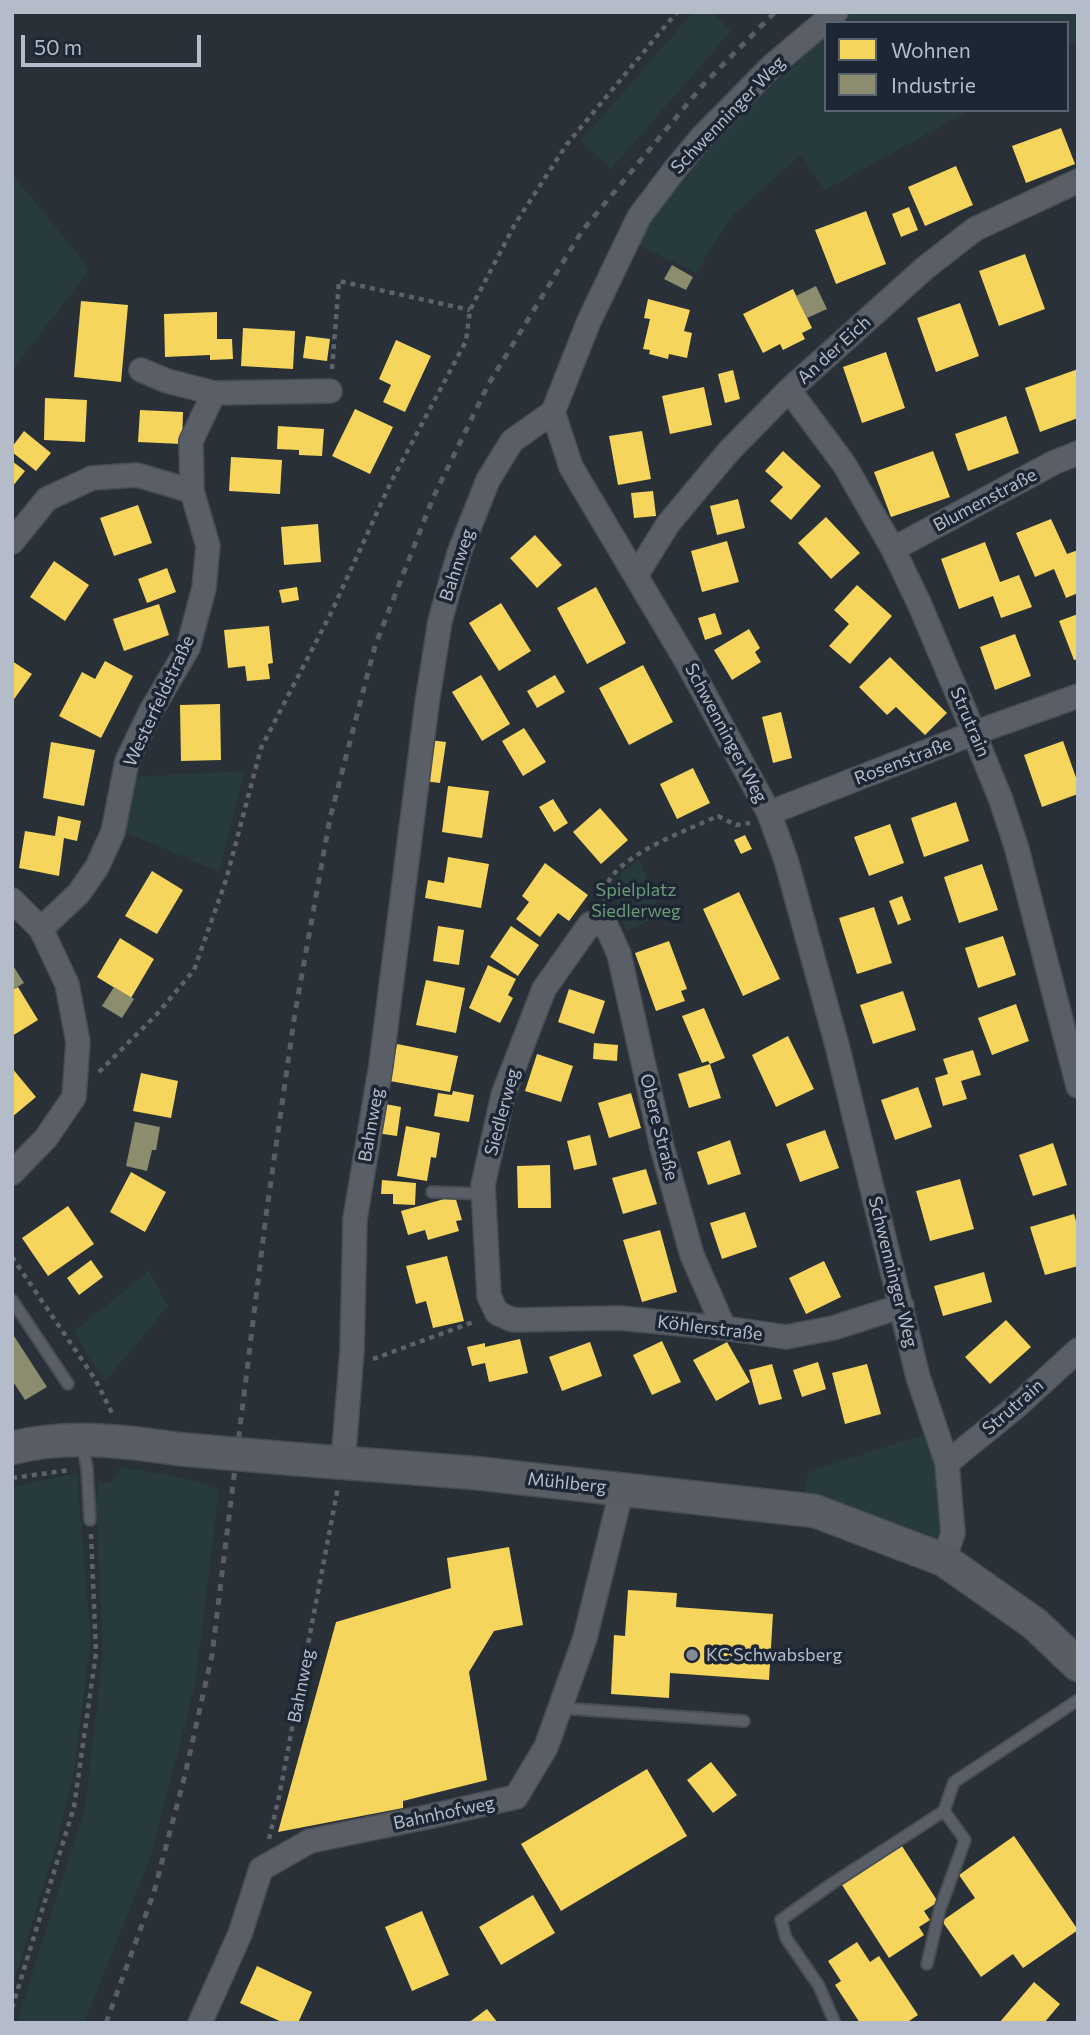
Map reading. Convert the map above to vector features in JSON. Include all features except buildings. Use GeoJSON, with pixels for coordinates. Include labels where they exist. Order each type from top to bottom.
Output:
{"type":"FeatureCollection","features":[{"type":"Feature","properties":{"kind":"street","name":"Schwenninger Weg"},"geometry":{"type":"LineString","coordinates":[[824,22],[773,65],[701,138],[639,217],[589,321],[554,412],[572,467],[687,662],[769,813],[786,860],[837,1045],[918,1377],[947,1463],[953,1533],[944,1560]]}},
{"type":"Feature","properties":{"kind":"street","name":"An der Eich"},"geometry":{"type":"LineString","coordinates":[[636,574],[668,524],[729,451],[789,390],[925,268],[975,229],[1078,181]]}},
{"type":"Feature","properties":{"kind":"street"},"geometry":{"type":"LineString","coordinates":[[141,370],[167,382],[214,393],[330,391]]}},
{"type":"Feature","properties":{"kind":"street","name":"Strutrain"},"geometry":{"type":"LineString","coordinates":[[789,390],[844,464],[894,549],[974,733],[1017,849],[1078,1086]]}},
{"type":"Feature","properties":{"kind":"street","name":"Westerfeldstraße"},"geometry":{"type":"LineString","coordinates":[[41,929],[79,893],[97,867],[113,832],[127,761],[151,711],[188,648],[204,588],[208,546],[192,491],[191,441],[214,393]]}},
{"type":"Feature","properties":{"kind":"street","name":"Bahnweg"},"geometry":{"type":"LineString","coordinates":[[337,1476],[351,1367],[355,1219],[381,1065],[440,621],[459,553],[488,480],[512,441],[554,412]]}},
{"type":"Feature","properties":{"kind":"street","name":"Blumenstraße"},"geometry":{"type":"LineString","coordinates":[[894,549],[1055,462],[1078,453]]}},
{"type":"Feature","properties":{"kind":"street"},"geometry":{"type":"LineString","coordinates":[[12,542],[47,499],[92,478],[137,475],[192,491]]}},
{"type":"Feature","properties":{"kind":"street","name":"Rosenstraße"},"geometry":{"type":"LineString","coordinates":[[769,813],[974,733],[1078,696]]}},
{"type":"Feature","properties":{"kind":"street"},"geometry":{"type":"LineString","coordinates":[[12,900],[41,929],[67,984],[78,1042],[74,1097],[46,1138],[12,1173]]}},
{"type":"Feature","properties":{"kind":"street","name":"Siedlerweg"},"geometry":{"type":"LineString","coordinates":[[505,1317],[489,1296],[483,1185],[503,1095],[544,989],[590,924],[605,923]]}},
{"type":"Feature","properties":{"kind":"street","name":"Obere Straße"},"geometry":{"type":"LineString","coordinates":[[605,923],[619,954],[662,1147],[692,1255],[724,1328]]}},
{"type":"Feature","properties":{"kind":"street","name":"Köhlerstraße"},"geometry":{"type":"LineString","coordinates":[[505,1317],[619,1318],[786,1337],[833,1328],[902,1306]]}},
{"type":"Feature","properties":{"kind":"street","name":"Strutrain"},"geometry":{"type":"LineString","coordinates":[[947,1463],[1017,1406],[1078,1350]]}},
{"type":"Feature","properties":{"kind":"street","name":"Mühlberg"},"geometry":{"type":"LineString","coordinates":[[12,1448],[82,1440],[126,1441],[178,1450],[294,1459],[337,1476],[475,1473],[815,1511],[944,1560],[1035,1624],[1078,1665]]}},
{"type":"Feature","properties":{"kind":"street","name":"Bahnhofweg"},"geometry":{"type":"LineString","coordinates":[[261,1869],[310,1841],[516,1797],[546,1747],[586,1638],[622,1489]]}},
{"type":"Feature","properties":{"kind":"street"},"geometry":{"type":"LineString","coordinates":[[200,2023],[240,1934],[261,1869]]}},
{"type":"Feature","properties":{"kind":"lane"},"geometry":{"type":"LineString","coordinates":[[432,1192],[484,1194]]}},
{"type":"Feature","properties":{"kind":"lane"},"geometry":{"type":"LineString","coordinates":[[12,1300],[68,1384]]}},
{"type":"Feature","properties":{"kind":"lane"},"geometry":{"type":"LineString","coordinates":[[82,1440],[87,1468],[90,1520]]}},
{"type":"Feature","properties":{"kind":"lane"},"geometry":{"type":"LineString","coordinates":[[835,2023],[819,1986],[786,1938],[781,1920],[944,1811],[954,1782],[1078,1700]]}},
{"type":"Feature","properties":{"kind":"lane"},"geometry":{"type":"LineString","coordinates":[[560,1708],[744,1721]]}},
{"type":"Feature","properties":{"kind":"lane"},"geometry":{"type":"LineString","coordinates":[[927,1964],[940,1909],[965,1840],[944,1811]]}},
{"type":"Feature","properties":{"kind":"path"},"geometry":{"type":"LineString","coordinates":[[74,1097],[157,1014],[194,970],[226,880],[261,747],[331,613],[391,482],[466,341],[470,310],[516,224],[567,144],[677,12]]}},
{"type":"Feature","properties":{"kind":"path"},"geometry":{"type":"LineString","coordinates":[[330,391],[340,281],[470,310]]}},
{"type":"Feature","properties":{"kind":"path"},"geometry":{"type":"LineString","coordinates":[[605,923],[605,890],[612,876],[645,850],[718,816],[736,825],[756,822],[769,813]]}},
{"type":"Feature","properties":{"kind":"path"},"geometry":{"type":"LineString","coordinates":[[12,1256],[95,1379],[126,1441]]}},
{"type":"Feature","properties":{"kind":"path"},"geometry":{"type":"LineString","coordinates":[[351,1367],[505,1317]]}},
{"type":"Feature","properties":{"kind":"path","name":"Bahnweg"},"geometry":{"type":"LineString","coordinates":[[261,1869],[279,1797],[337,1476]]}},
{"type":"Feature","properties":{"kind":"path"},"geometry":{"type":"LineString","coordinates":[[12,2008],[74,1807],[96,1653],[90,1520]]}},
{"type":"Feature","properties":{"kind":"green space"},"geometry":{"type":"Polygon","coordinates":[[[693,12],[712,12],[731,31],[611,169],[581,141],[693,12]]]}},
{"type":"Feature","properties":{"kind":"green space"},"geometry":{"type":"Polygon","coordinates":[[[849,12],[1078,12],[1078,41],[1069,43],[1069,21],[840,21],[849,12]]]}},
{"type":"Feature","properties":{"kind":"green space"},"geometry":{"type":"Polygon","coordinates":[[[824,37],[824,112],[966,112],[825,190],[801,154],[731,217],[696,273],[637,244],[658,207],[716,140],[824,37]]]}},
{"type":"Feature","properties":{"kind":"green space"},"geometry":{"type":"Polygon","coordinates":[[[12,174],[83,261],[88,272],[12,370],[12,174]]]}},
{"type":"Feature","properties":{"kind":"green space"},"geometry":{"type":"Polygon","coordinates":[[[245,771],[219,872],[125,832],[133,777],[245,771]]]}},
{"type":"Feature","properties":{"kind":"green space","name":"Spielplatz Siedlerweg"},"geometry":{"type":"Polygon","coordinates":[[[639,859],[662,915],[626,931],[612,885],[639,859]]]}},
{"type":"Feature","properties":{"kind":"green space"},"geometry":{"type":"Polygon","coordinates":[[[149,1271],[168,1306],[105,1382],[73,1332],[149,1271]]]}},
{"type":"Feature","properties":{"kind":"green space"},"geometry":{"type":"Polygon","coordinates":[[[929,1433],[941,1467],[948,1526],[940,1551],[804,1500],[808,1472],[929,1433]]]}},
{"type":"Feature","properties":{"kind":"green space"},"geometry":{"type":"Polygon","coordinates":[[[121,1468],[175,1476],[219,1489],[195,1686],[151,1856],[84,2023],[16,2023],[85,1809],[103,1653],[96,1502],[99,1482],[110,1483],[121,1468]]]}},
{"type":"Feature","properties":{"kind":"green space"},"geometry":{"type":"Polygon","coordinates":[[[77,1473],[91,1639],[74,1771],[57,1843],[12,1987],[12,1487],[77,1473]]]}},
{"type":"Feature","properties":{"kind":"railway"},"geometry":{"type":"LineString","coordinates":[[106,2023],[154,1892],[185,1775],[212,1655],[266,1216],[295,1013],[330,818],[375,646],[433,498],[488,385],[582,231],[703,85],[775,12]]}},
{"type":"Feature","properties":{"kind":"place","name":"KC Schwabsberg"},"geometry":{"type":"Point","coordinates":[692,1655]}}]}
